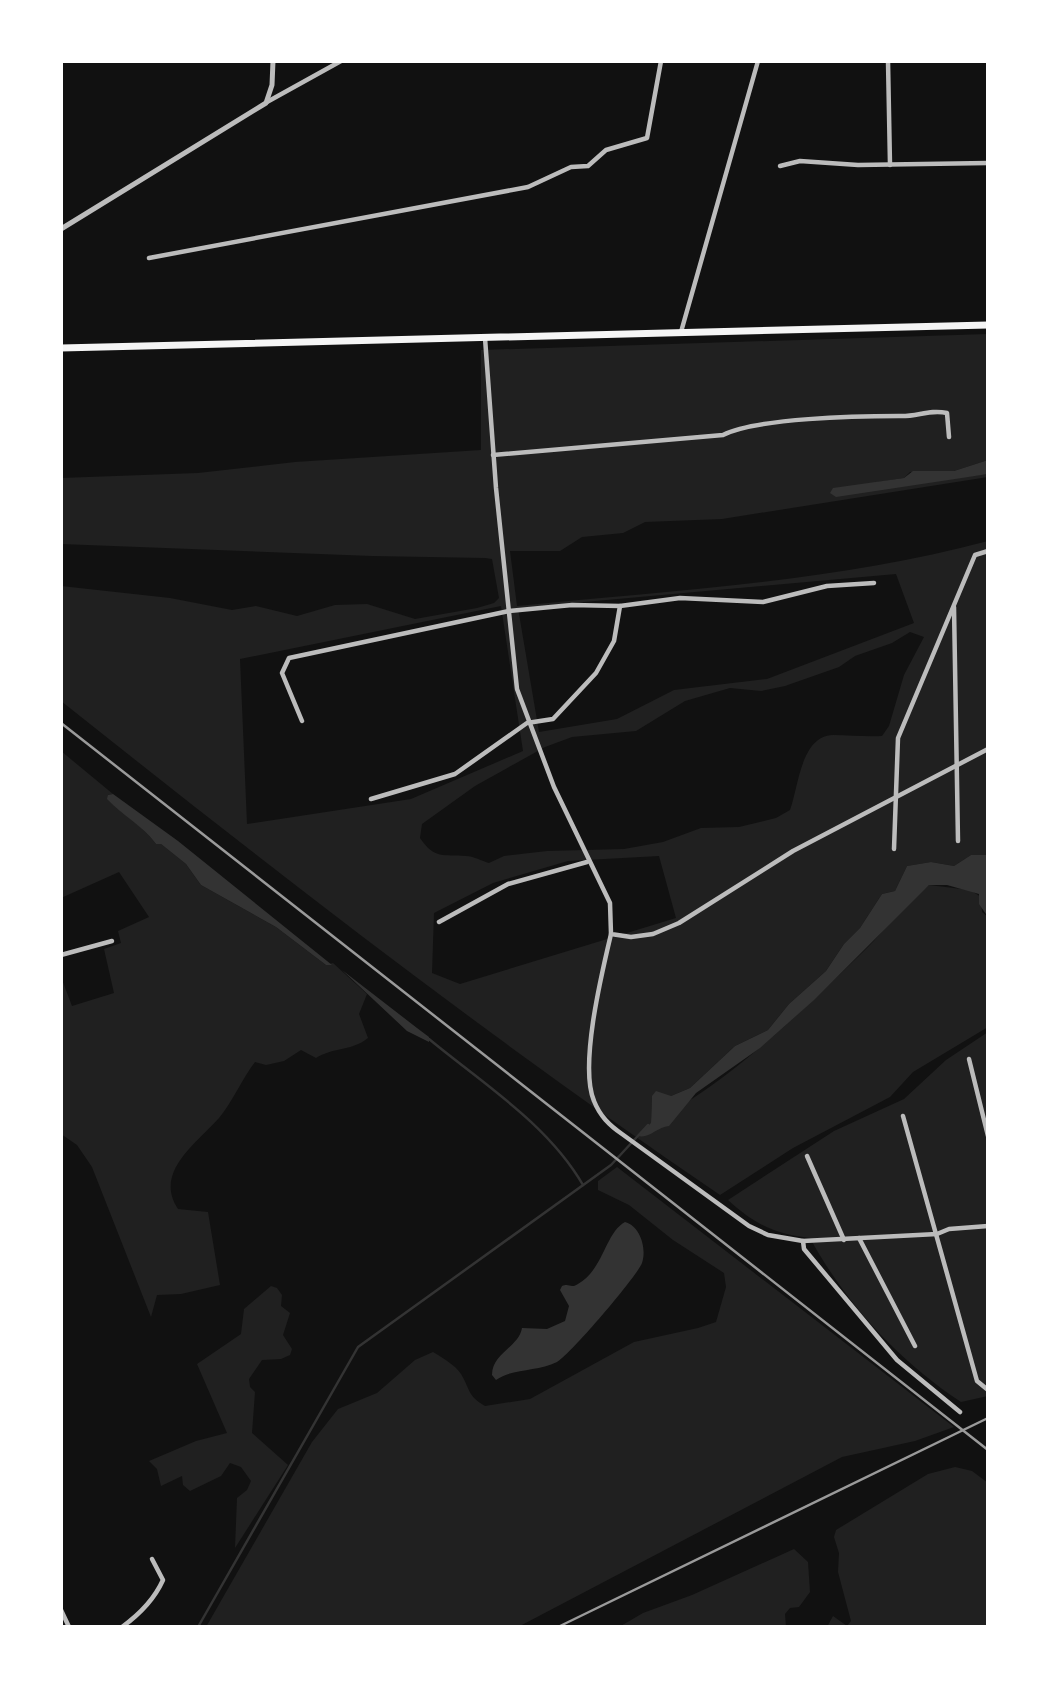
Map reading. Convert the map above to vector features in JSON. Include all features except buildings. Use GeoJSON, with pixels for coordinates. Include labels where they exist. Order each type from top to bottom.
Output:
{"type":"FeatureCollection","features":[{"type":"Feature","properties":{"kind":"highway"},"geometry":{"type":"LineString","coordinates":[[61,348],[988,325]]}},
{"type":"Feature","properties":{"kind":"street"},"geometry":{"type":"LineString","coordinates":[[266,103],[272,85],[273,61]]}},
{"type":"Feature","properties":{"kind":"street"},"geometry":{"type":"LineString","coordinates":[[61,229],[266,103],[341,61]]}},
{"type":"Feature","properties":{"kind":"street"},"geometry":{"type":"LineString","coordinates":[[149,258],[528,187],[571,167],[589,166],[606,150],[647,138],[661,61]]}},
{"type":"Feature","properties":{"kind":"street"},"geometry":{"type":"LineString","coordinates":[[681,332],[758,61]]}},
{"type":"Feature","properties":{"kind":"street"},"geometry":{"type":"LineString","coordinates":[[888,61],[890,165]]}},
{"type":"Feature","properties":{"kind":"street"},"geometry":{"type":"LineString","coordinates":[[780,166],[800,161],[890,165],[988,163]]}},
{"type":"Feature","properties":{"kind":"street"},"geometry":{"type":"LineString","coordinates":[[485,337],[493,455],[517,690],[527,723],[587,862],[610,903],[611,934],[595,1000],[590,1076],[593,1099],[605,1121],[749,1226],[768,1235],[803,1241],[844,1240],[937,1234],[949,1229],[988,1226]]}},
{"type":"Feature","properties":{"kind":"street"},"geometry":{"type":"LineString","coordinates":[[493,455],[723,435],[737,428],[765,424],[902,417],[933,410],[947,413],[948,437]]}},
{"type":"Feature","properties":{"kind":"street"},"geometry":{"type":"LineString","coordinates":[[894,849],[898,738],[975,555],[988,551]]}},
{"type":"Feature","properties":{"kind":"street"},"geometry":{"type":"LineString","coordinates":[[302,721],[282,673],[289,658],[509,611],[572,605],[620,606],[680,598],[763,602],[827,586],[874,583]]}},
{"type":"Feature","properties":{"kind":"street"},"geometry":{"type":"LineString","coordinates":[[954,604],[959,763],[958,841]]}},
{"type":"Feature","properties":{"kind":"street"},"geometry":{"type":"LineString","coordinates":[[372,799],[455,774],[527,723],[553,719],[597,673],[614,641],[620,606]]}},
{"type":"Feature","properties":{"kind":"street"},"geometry":{"type":"LineString","coordinates":[[611,934],[631,937],[653,934],[680,923],[793,851],[988,749]]}},
{"type":"Feature","properties":{"kind":"street"},"geometry":{"type":"LineString","coordinates":[[439,922],[508,884],[587,862]]}},
{"type":"Feature","properties":{"kind":"street"},"geometry":{"type":"LineString","coordinates":[[61,955],[112,941]]}},
{"type":"Feature","properties":{"kind":"street"},"geometry":{"type":"LineString","coordinates":[[969,1059],[988,1136]]}},
{"type":"Feature","properties":{"kind":"street"},"geometry":{"type":"LineString","coordinates":[[903,1116],[977,1381],[988,1390]]}},
{"type":"Feature","properties":{"kind":"street"},"geometry":{"type":"LineString","coordinates":[[807,1156],[844,1240]]}},
{"type":"Feature","properties":{"kind":"street"},"geometry":{"type":"LineString","coordinates":[[859,1238],[915,1346]]}},
{"type":"Feature","properties":{"kind":"street"},"geometry":{"type":"LineString","coordinates":[[803,1241],[804,1249],[897,1360],[960,1412]]}},
{"type":"Feature","properties":{"kind":"street"},"geometry":{"type":"LineString","coordinates":[[122,1627],[156,1594],[163,1580],[152,1559]]}},
{"type":"Feature","properties":{"kind":"street"},"geometry":{"type":"LineString","coordinates":[[61,1610],[69,1627]]}},
{"type":"Feature","properties":{"kind":"shaded area"},"geometry":{"type":"Polygon","coordinates":[[[988,334],[988,460],[954,471],[910,472],[904,478],[878,482],[922,482],[988,474],[988,477],[722,519],[645,522],[623,533],[582,537],[560,551],[510,551],[517,606],[813,575],[930,555],[988,541],[988,855],[971,855],[954,866],[931,862],[907,866],[895,891],[882,894],[860,928],[844,944],[826,971],[789,1004],[768,1030],[735,1046],[690,1088],[671,1096],[652,1097],[651,1123],[708,1088],[764,1044],[841,973],[929,885],[970,890],[981,897],[982,912],[988,917],[988,1027],[913,1072],[890,1097],[793,1148],[720,1195],[468,1016],[61,701],[61,586],[170,598],[232,610],[256,606],[297,616],[335,605],[367,604],[415,619],[494,603],[499,598],[492,559],[485,558],[61,544],[61,478],[198,473],[295,462],[481,450],[481,350],[988,334]],[[896,574],[518,608],[539,732],[617,719],[674,690],[767,679],[914,623],[896,574]],[[501,606],[240,659],[247,824],[411,799],[523,751],[501,606]],[[910,632],[892,643],[855,656],[839,667],[785,686],[761,691],[730,688],[685,701],[636,731],[572,737],[545,747],[475,786],[422,824],[420,838],[435,853],[469,856],[489,863],[504,856],[547,851],[624,849],[663,842],[701,828],[739,827],[776,818],[790,810],[803,764],[814,744],[822,737],[882,736],[889,726],[904,675],[924,637],[910,632]],[[659,856],[568,861],[493,883],[434,913],[432,973],[460,984],[676,918],[659,856]]]}},
{"type":"Feature","properties":{"kind":"shaded area"},"geometry":{"type":"Polygon","coordinates":[[[988,460],[988,474],[836,497],[830,493],[833,488],[904,478],[913,471],[954,471],[988,460]]]}},
{"type":"Feature","properties":{"kind":"shaded area"},"geometry":{"type":"Polygon","coordinates":[[[61,751],[113,794],[108,795],[119,808],[156,844],[161,844],[186,864],[201,885],[276,927],[326,965],[333,963],[367,994],[359,1014],[368,1038],[356,1045],[316,1058],[301,1050],[284,1061],[266,1065],[255,1062],[219,1118],[181,1159],[174,1170],[172,1195],[178,1209],[208,1212],[220,1285],[181,1294],[157,1295],[151,1317],[92,1167],[77,1145],[61,1134],[61,977],[72,1006],[114,993],[104,949],[121,943],[118,931],[149,917],[119,872],[61,898],[61,751]]]}},
{"type":"Feature","properties":{"kind":"shaded area"},"geometry":{"type":"Polygon","coordinates":[[[113,794],[178,841],[332,965],[326,965],[276,927],[201,885],[186,864],[161,844],[156,844],[145,831],[107,799],[108,795],[113,794]]]}},
{"type":"Feature","properties":{"kind":"shaded area"},"geometry":{"type":"Polygon","coordinates":[[[971,855],[988,855],[988,917],[979,904],[979,894],[947,885],[929,885],[814,1000],[760,1048],[696,1093],[669,1126],[646,1136],[638,1136],[651,1123],[652,1096],[656,1091],[671,1096],[690,1088],[735,1046],[768,1030],[789,1004],[826,971],[844,944],[860,928],[882,894],[895,891],[907,866],[931,862],[954,866],[971,855]]]}},
{"type":"Feature","properties":{"kind":"shaded area"},"geometry":{"type":"Polygon","coordinates":[[[342,970],[429,1037],[429,1042],[407,1031],[342,970]]]}},
{"type":"Feature","properties":{"kind":"shaded area"},"geometry":{"type":"Polygon","coordinates":[[[988,1032],[988,1396],[961,1402],[916,1368],[876,1329],[840,1286],[810,1238],[786,1234],[766,1226],[747,1216],[728,1200],[834,1131],[904,1099],[946,1060],[988,1032]]]}},
{"type":"Feature","properties":{"kind":"shaded area"},"geometry":{"type":"Polygon","coordinates":[[[617,1167],[954,1427],[915,1441],[842,1457],[518,1627],[206,1627],[312,1442],[338,1409],[377,1393],[415,1360],[433,1352],[445,1359],[461,1374],[472,1396],[485,1406],[530,1399],[634,1342],[716,1322],[726,1287],[724,1273],[673,1240],[629,1205],[598,1190],[598,1181],[617,1167]]]}},
{"type":"Feature","properties":{"kind":"shaded area"},"geometry":{"type":"Polygon","coordinates":[[[625,1222],[635,1228],[641,1238],[643,1257],[638,1270],[617,1298],[557,1362],[496,1380],[492,1375],[496,1361],[520,1335],[522,1328],[547,1329],[565,1321],[569,1306],[560,1290],[562,1286],[575,1285],[594,1270],[613,1234],[625,1222]]]}},
{"type":"Feature","properties":{"kind":"shaded area"},"geometry":{"type":"Polygon","coordinates":[[[271,1286],[277,1288],[282,1295],[281,1306],[290,1313],[283,1335],[292,1349],[290,1355],[281,1359],[262,1360],[249,1379],[250,1387],[255,1392],[252,1433],[288,1465],[235,1548],[237,1498],[247,1490],[251,1481],[241,1467],[230,1463],[221,1476],[190,1491],[183,1485],[182,1476],[161,1486],[157,1469],[149,1461],[196,1441],[227,1433],[197,1364],[241,1334],[244,1309],[271,1286]]]}},
{"type":"Feature","properties":{"kind":"shaded area"},"geometry":{"type":"Polygon","coordinates":[[[955,1467],[972,1471],[988,1483],[988,1627],[827,1627],[833,1616],[847,1626],[851,1621],[838,1572],[839,1553],[834,1537],[836,1530],[928,1474],[955,1467]]]}},
{"type":"Feature","properties":{"kind":"shaded area"},"geometry":{"type":"Polygon","coordinates":[[[794,1549],[808,1562],[810,1592],[799,1607],[790,1608],[785,1614],[786,1627],[619,1627],[643,1613],[692,1595],[794,1549]]]}},
{"type":"Feature","properties":{"kind":"waterway"},"geometry":{"type":"LineString","coordinates":[[429,1039],[533,1124],[569,1163],[583,1185]]}},
{"type":"Feature","properties":{"kind":"waterway"},"geometry":{"type":"LineString","coordinates":[[198,1627],[358,1347],[611,1165],[648,1125]]}},
{"type":"Feature","properties":{"kind":"railway"},"geometry":{"type":"LineString","coordinates":[[61,723],[988,1450]]}},
{"type":"Feature","properties":{"kind":"railway"},"geometry":{"type":"LineString","coordinates":[[558,1627],[988,1418]]}}]}
